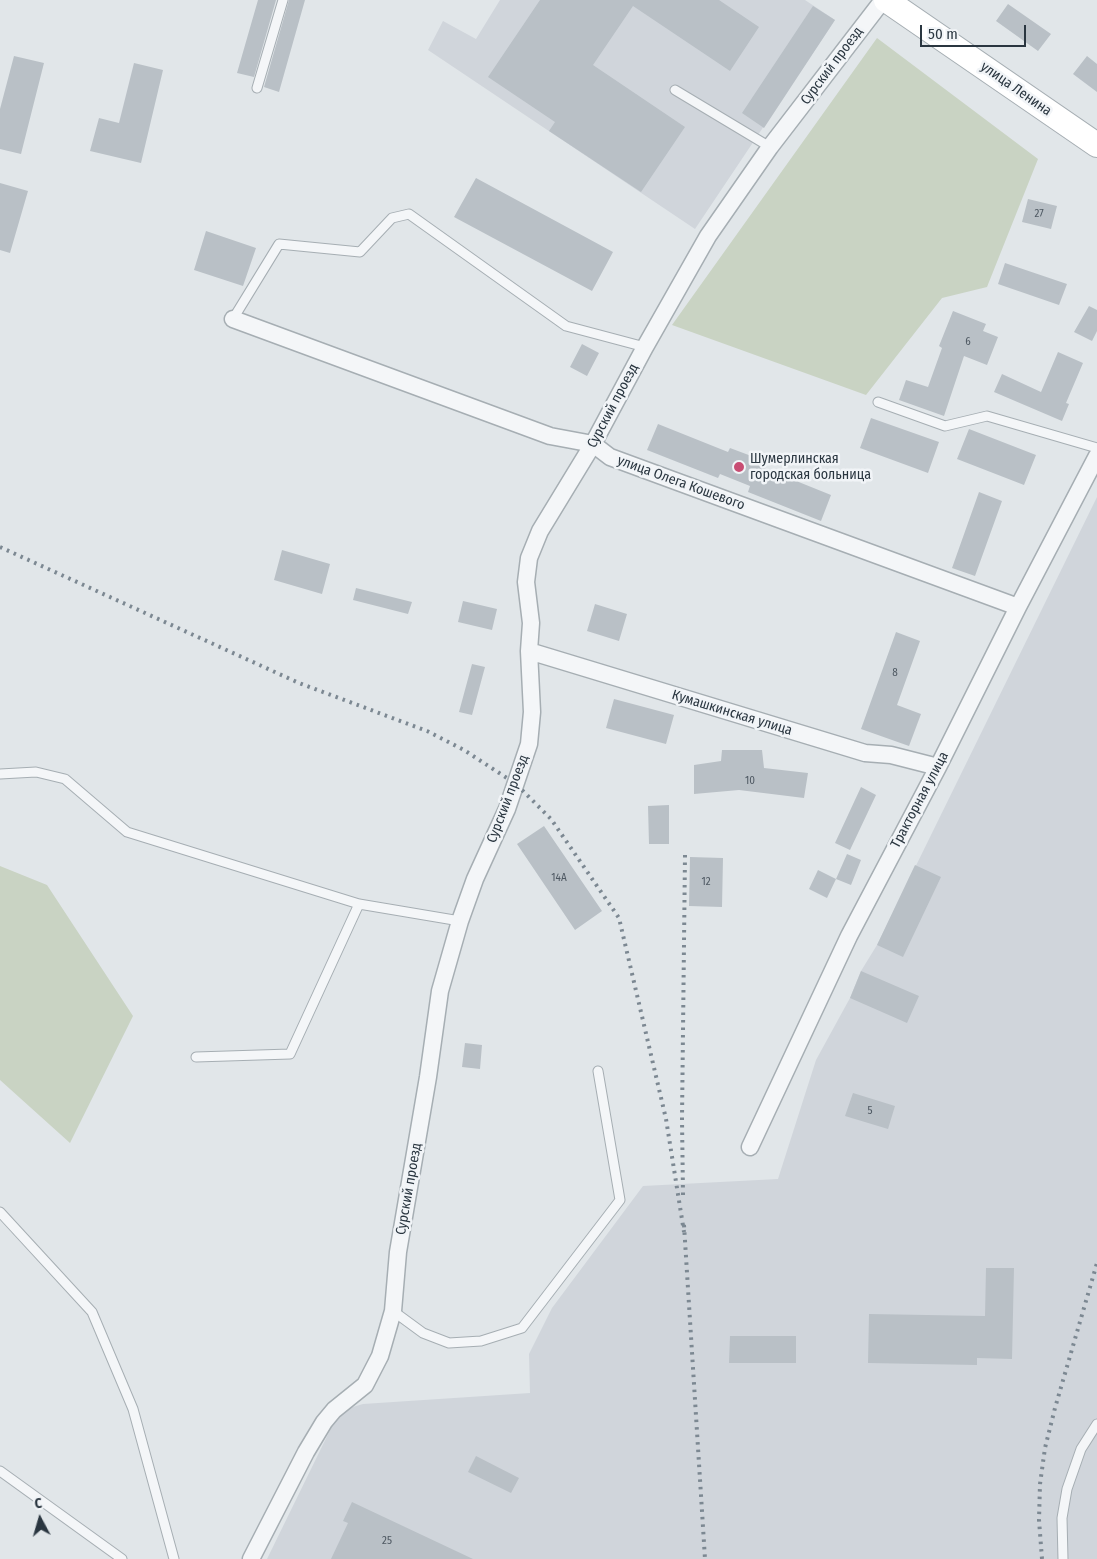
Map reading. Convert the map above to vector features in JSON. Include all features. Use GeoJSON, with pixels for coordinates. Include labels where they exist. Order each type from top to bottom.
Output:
{"type":"FeatureCollection","features":[{"type":"Feature","properties":{"kind":"main road","name":"улица Ленина"},"geometry":{"type":"LineString","coordinates":[[893,2],[1097,145]]}},
{"type":"Feature","properties":{"kind":"street","name":"Сурский проезд"},"geometry":{"type":"LineString","coordinates":[[251,1559],[306,1452],[324,1422],[334,1410],[365,1385],[380,1356],[393,1311],[398,1252],[428,1077],[440,991],[474,879],[507,809],[529,744],[532,712],[529,650],[531,623],[526,582],[529,558],[540,531],[593,444],[708,236],[770,147],[893,2]]}},
{"type":"Feature","properties":{"kind":"street","name":"улица Олега Кошевого"},"geometry":{"type":"LineString","coordinates":[[232,319],[550,436],[593,444],[610,457],[1018,607]]}},
{"type":"Feature","properties":{"kind":"street","name":"Тракторная улица"},"geometry":{"type":"LineString","coordinates":[[750,1147],[849,936],[1097,456]]}},
{"type":"Feature","properties":{"kind":"street","name":"Кумашкинская улица"},"geometry":{"type":"LineString","coordinates":[[529,650],[865,754],[892,755],[938,767]]}},
{"type":"Feature","properties":{"kind":"lane"},"geometry":{"type":"LineString","coordinates":[[257,88],[283,0]]}},
{"type":"Feature","properties":{"kind":"lane"},"geometry":{"type":"LineString","coordinates":[[676,90],[770,147]]}},
{"type":"Feature","properties":{"kind":"lane"},"geometry":{"type":"LineString","coordinates":[[232,319],[279,244],[360,252],[392,218],[409,214],[566,326],[645,347]]}},
{"type":"Feature","properties":{"kind":"lane"},"geometry":{"type":"LineString","coordinates":[[878,402],[944,426],[987,416],[1097,448]]}},
{"type":"Feature","properties":{"kind":"lane"},"geometry":{"type":"LineString","coordinates":[[0,774],[36,772],[65,779],[127,832],[360,904],[460,921]]}},
{"type":"Feature","properties":{"kind":"lane"},"geometry":{"type":"LineString","coordinates":[[196,1057],[290,1054],[360,904]]}},
{"type":"Feature","properties":{"kind":"lane"},"geometry":{"type":"LineString","coordinates":[[393,1311],[423,1333],[449,1343],[480,1340],[522,1328],[620,1200],[598,1072]]}},
{"type":"Feature","properties":{"kind":"lane"},"geometry":{"type":"LineString","coordinates":[[0,1212],[92,1312],[133,1409],[174,1559]]}},
{"type":"Feature","properties":{"kind":"lane"},"geometry":{"type":"LineString","coordinates":[[1063,1559],[1062,1518],[1067,1489],[1081,1449],[1097,1424]]}},
{"type":"Feature","properties":{"kind":"lane"},"geometry":{"type":"LineString","coordinates":[[0,1471],[122,1559]]}},
{"type":"Feature","properties":{"kind":"shaded area"},"geometry":{"type":"Polygon","coordinates":[[[500,0],[805,0],[835,20],[695,229],[428,50],[443,21],[476,39],[500,0]]]}},
{"type":"Feature","properties":{"kind":"shaded area"},"geometry":{"type":"Polygon","coordinates":[[[1097,497],[1097,1559],[267,1559],[336,1418],[349,1408],[363,1404],[530,1393],[529,1354],[552,1308],[643,1186],[778,1179],[816,1060],[850,998],[861,971],[877,945],[1097,497]]]}},
{"type":"Feature","properties":{"kind":"green space"},"geometry":{"type":"Polygon","coordinates":[[[877,38],[1038,159],[987,287],[942,298],[866,395],[672,325],[877,38]]]}},
{"type":"Feature","properties":{"kind":"green space"},"geometry":{"type":"Polygon","coordinates":[[[0,866],[47,885],[133,1016],[70,1143],[0,1080],[0,866]]]}},
{"type":"Feature","properties":{"kind":"building"},"geometry":{"type":"Polygon","coordinates":[[[258,0],[276,0],[254,77],[237,73],[258,0]]]}},
{"type":"Feature","properties":{"kind":"building"},"geometry":{"type":"Polygon","coordinates":[[[289,0],[305,0],[279,92],[264,87],[289,0]]]}},
{"type":"Feature","properties":{"kind":"building"},"geometry":{"type":"Polygon","coordinates":[[[540,0],[719,0],[759,27],[730,71],[633,6],[593,65],[685,127],[641,192],[549,131],[555,122],[488,77],[540,0]]]}},
{"type":"Feature","properties":{"kind":"building"},"geometry":{"type":"Polygon","coordinates":[[[1008,4],[1051,34],[1038,51],[996,21],[1008,4]]]}},
{"type":"Feature","properties":{"kind":"building"},"geometry":{"type":"Polygon","coordinates":[[[813,6],[835,20],[764,128],[742,113],[813,6]]]}},
{"type":"Feature","properties":{"kind":"building"},"geometry":{"type":"Polygon","coordinates":[[[14,56],[44,63],[21,154],[0,149],[0,109],[14,56]]]}},
{"type":"Feature","properties":{"kind":"building"},"geometry":{"type":"Polygon","coordinates":[[[1087,56],[1097,64],[1097,92],[1073,74],[1087,56]]]}},
{"type":"Feature","properties":{"kind":"building"},"geometry":{"type":"Polygon","coordinates":[[[134,63],[163,70],[141,163],[90,151],[99,118],[119,123],[134,63]]]}},
{"type":"Feature","properties":{"kind":"building"},"geometry":{"type":"Polygon","coordinates":[[[476,178],[613,252],[592,291],[454,217],[476,178]]]}},
{"type":"Feature","properties":{"kind":"building"},"geometry":{"type":"Polygon","coordinates":[[[0,183],[28,191],[10,253],[0,250],[0,183]]]}},
{"type":"Feature","properties":{"kind":"building"},"geometry":{"type":"Polygon","coordinates":[[[1028,199],[1057,206],[1051,229],[1022,222],[1028,199]]]}},
{"type":"Feature","properties":{"kind":"building"},"geometry":{"type":"Polygon","coordinates":[[[206,231],[256,248],[243,286],[194,270],[206,231]]]}},
{"type":"Feature","properties":{"kind":"building"},"geometry":{"type":"Polygon","coordinates":[[[1005,263],[1067,284],[1059,305],[998,284],[1005,263]]]}},
{"type":"Feature","properties":{"kind":"building"},"geometry":{"type":"Polygon","coordinates":[[[1089,306],[1097,310],[1097,331],[1092,341],[1074,332],[1089,306]]]}},
{"type":"Feature","properties":{"kind":"building"},"geometry":{"type":"Polygon","coordinates":[[[953,311],[986,324],[983,331],[998,337],[987,365],[964,356],[944,416],[899,400],[906,380],[928,387],[942,348],[939,346],[953,311]]]}},
{"type":"Feature","properties":{"kind":"building"},"geometry":{"type":"Polygon","coordinates":[[[582,344],[599,353],[587,376],[570,367],[582,344]]]}},
{"type":"Feature","properties":{"kind":"building"},"geometry":{"type":"Polygon","coordinates":[[[1058,352],[1083,363],[1066,403],[1069,404],[1062,421],[994,392],[1002,374],[1041,392],[1058,352]]]}},
{"type":"Feature","properties":{"kind":"building"},"geometry":{"type":"Polygon","coordinates":[[[871,418],[939,442],[928,473],[860,448],[871,418]]]}},
{"type":"Feature","properties":{"kind":"building"},"geometry":{"type":"Polygon","coordinates":[[[658,424],[728,452],[730,448],[762,460],[759,466],[831,495],[821,521],[748,492],[750,486],[720,474],[718,478],[647,450],[658,424]]]}},
{"type":"Feature","properties":{"kind":"building"},"geometry":{"type":"Polygon","coordinates":[[[969,429],[1036,455],[1024,485],[957,459],[969,429]]]}},
{"type":"Feature","properties":{"kind":"building"},"geometry":{"type":"Polygon","coordinates":[[[979,492],[1002,501],[975,576],[952,568],[979,492]]]}},
{"type":"Feature","properties":{"kind":"building"},"geometry":{"type":"Polygon","coordinates":[[[282,550],[330,564],[322,594],[274,580],[282,550]]]}},
{"type":"Feature","properties":{"kind":"building"},"geometry":{"type":"Polygon","coordinates":[[[356,588],[412,602],[408,614],[353,600],[356,588]]]}},
{"type":"Feature","properties":{"kind":"building"},"geometry":{"type":"Polygon","coordinates":[[[463,601],[497,609],[492,630],[458,622],[463,601]]]}},
{"type":"Feature","properties":{"kind":"building"},"geometry":{"type":"Polygon","coordinates":[[[595,604],[627,614],[619,641],[587,631],[595,604]]]}},
{"type":"Feature","properties":{"kind":"building"},"geometry":{"type":"Polygon","coordinates":[[[896,632],[920,641],[897,705],[921,714],[909,746],[861,729],[896,632]]]}},
{"type":"Feature","properties":{"kind":"building"},"geometry":{"type":"Polygon","coordinates":[[[472,664],[485,667],[472,715],[459,712],[472,664]]]}},
{"type":"Feature","properties":{"kind":"building"},"geometry":{"type":"Polygon","coordinates":[[[614,699],[674,715],[666,744],[606,728],[614,699]]]}},
{"type":"Feature","properties":{"kind":"building"},"geometry":{"type":"Polygon","coordinates":[[[722,750],[762,750],[764,768],[808,773],[804,798],[739,790],[694,794],[694,765],[721,761],[722,750]]]}},
{"type":"Feature","properties":{"kind":"building"},"geometry":{"type":"Polygon","coordinates":[[[861,787],[876,795],[850,850],[835,843],[861,787]]]}},
{"type":"Feature","properties":{"kind":"building"},"geometry":{"type":"Polygon","coordinates":[[[669,805],[669,844],[649,844],[648,806],[669,805]]]}},
{"type":"Feature","properties":{"kind":"building"},"geometry":{"type":"Polygon","coordinates":[[[544,826],[602,911],[575,930],[517,844],[544,826]]]}},
{"type":"Feature","properties":{"kind":"building"},"geometry":{"type":"Polygon","coordinates":[[[847,854],[861,860],[851,885],[836,879],[847,854]]]}},
{"type":"Feature","properties":{"kind":"building"},"geometry":{"type":"Polygon","coordinates":[[[690,857],[723,858],[722,907],[689,906],[690,857]]]}},
{"type":"Feature","properties":{"kind":"building"},"geometry":{"type":"Polygon","coordinates":[[[915,865],[941,877],[903,957],[877,945],[915,865]]]}},
{"type":"Feature","properties":{"kind":"building"},"geometry":{"type":"Polygon","coordinates":[[[818,870],[836,879],[827,898],[809,889],[818,870]]]}},
{"type":"Feature","properties":{"kind":"building"},"geometry":{"type":"Polygon","coordinates":[[[861,971],[919,996],[907,1023],[850,998],[861,971]]]}},
{"type":"Feature","properties":{"kind":"building"},"geometry":{"type":"Polygon","coordinates":[[[465,1043],[482,1045],[480,1069],[462,1067],[465,1043]]]}},
{"type":"Feature","properties":{"kind":"building"},"geometry":{"type":"Polygon","coordinates":[[[853,1093],[895,1106],[888,1129],[845,1116],[853,1093]]]}},
{"type":"Feature","properties":{"kind":"building"},"geometry":{"type":"Polygon","coordinates":[[[986,1268],[1014,1268],[1012,1359],[977,1358],[977,1365],[868,1363],[869,1314],[985,1316],[986,1268]]]}},
{"type":"Feature","properties":{"kind":"building"},"geometry":{"type":"Polygon","coordinates":[[[730,1336],[796,1336],[796,1363],[729,1363],[730,1336]]]}},
{"type":"Feature","properties":{"kind":"building"},"geometry":{"type":"Polygon","coordinates":[[[476,1456],[519,1478],[511,1493],[468,1472],[476,1456]]]}},
{"type":"Feature","properties":{"kind":"building"},"geometry":{"type":"Polygon","coordinates":[[[352,1502],[473,1559],[331,1559],[348,1523],[343,1521],[352,1502]]]}},
{"type":"Feature","properties":{"kind":"railway"},"geometry":{"type":"LineString","coordinates":[[0,547],[299,683],[427,731],[464,750],[516,784],[551,819],[619,918],[666,1119],[684,1232]]}},
{"type":"Feature","properties":{"kind":"railway"},"geometry":{"type":"LineString","coordinates":[[683,1195],[685,855]]}},
{"type":"Feature","properties":{"kind":"railway"},"geometry":{"type":"LineString","coordinates":[[684,1225],[705,1559]]}},
{"type":"Feature","properties":{"kind":"railway"},"geometry":{"type":"LineString","coordinates":[[1042,1559],[1039,1520],[1040,1484],[1045,1448],[1097,1263]]}},
{"type":"Feature","properties":{"kind":"place","name":"Шумерлинская городская больница"},"geometry":{"type":"Point","coordinates":[739,467]}}]}
